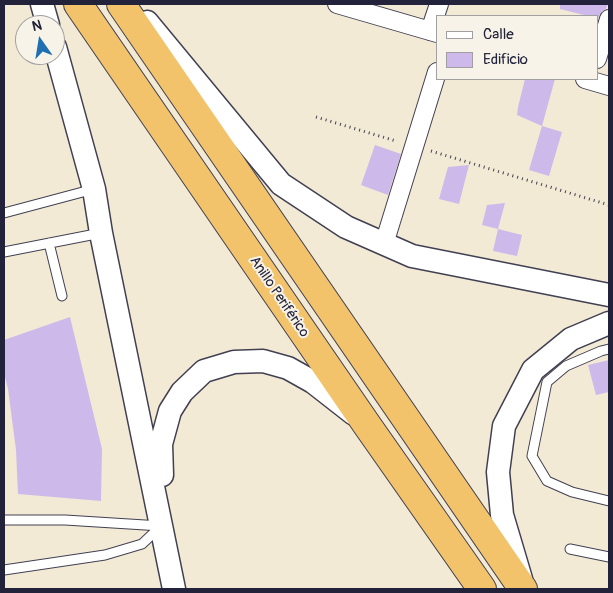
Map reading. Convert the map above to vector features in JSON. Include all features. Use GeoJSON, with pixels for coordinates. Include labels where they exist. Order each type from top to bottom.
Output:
{"type":"FeatureCollection","features":[{"type":"Feature","properties":{"kind":"highway","name":"Anillo Periférico"},"geometry":{"type":"LineString","coordinates":[[78,4],[482,589]]}},
{"type":"Feature","properties":{"kind":"highway"},"geometry":{"type":"LineString","coordinates":[[120,4],[523,589]]}},
{"type":"Feature","properties":{"kind":"street"},"geometry":{"type":"LineString","coordinates":[[132,4],[281,184],[346,227],[412,256],[609,295]]}},
{"type":"Feature","properties":{"kind":"street"},"geometry":{"type":"LineString","coordinates":[[337,4],[433,32],[436,18]]}},
{"type":"Feature","properties":{"kind":"street"},"geometry":{"type":"LineString","coordinates":[[598,56],[609,20]]}},
{"type":"Feature","properties":{"kind":"street"},"geometry":{"type":"LineString","coordinates":[[60,65],[94,189],[101,233],[174,589]]}},
{"type":"Feature","properties":{"kind":"street"},"geometry":{"type":"LineString","coordinates":[[384,244],[436,75]]}},
{"type":"Feature","properties":{"kind":"street"},"geometry":{"type":"LineString","coordinates":[[591,80],[609,86]]}},
{"type":"Feature","properties":{"kind":"street"},"geometry":{"type":"LineString","coordinates":[[523,589],[502,515],[498,472],[504,426],[533,370],[571,339],[609,323]]}},
{"type":"Feature","properties":{"kind":"street"},"geometry":{"type":"LineString","coordinates":[[161,526],[161,444],[170,411],[182,392],[204,371],[234,362],[263,361],[288,368],[313,382],[367,425]]}},
{"type":"Feature","properties":{"kind":"lane"},"geometry":{"type":"LineString","coordinates":[[4,213],[94,189]]}},
{"type":"Feature","properties":{"kind":"lane"},"geometry":{"type":"LineString","coordinates":[[4,252],[101,233]]}},
{"type":"Feature","properties":{"kind":"lane"},"geometry":{"type":"LineString","coordinates":[[49,243],[62,296]]}},
{"type":"Feature","properties":{"kind":"lane"},"geometry":{"type":"LineString","coordinates":[[609,349],[566,366],[547,382],[532,456],[547,481],[572,492],[609,501]]}},
{"type":"Feature","properties":{"kind":"lane"},"geometry":{"type":"LineString","coordinates":[[4,520],[65,520],[161,526]]}},
{"type":"Feature","properties":{"kind":"lane"},"geometry":{"type":"LineString","coordinates":[[4,570],[105,555],[142,544],[161,526]]}},
{"type":"Feature","properties":{"kind":"lane"},"geometry":{"type":"LineString","coordinates":[[570,549],[609,557]]}},
{"type":"Feature","properties":{"kind":"path"},"geometry":{"type":"LineString","coordinates":[[316,117],[609,205]]}},
{"type":"Feature","properties":{"kind":"building"},"geometry":{"type":"Polygon","coordinates":[[[560,4],[608,4],[598,19],[598,15],[584,15],[560,9],[560,4]]]}},
{"type":"Feature","properties":{"kind":"building"},"geometry":{"type":"Polygon","coordinates":[[[525,80],[555,80],[542,126],[517,115],[525,80]]]}},
{"type":"Feature","properties":{"kind":"building"},"geometry":{"type":"Polygon","coordinates":[[[542,126],[562,132],[549,176],[529,170],[542,126]]]}},
{"type":"Feature","properties":{"kind":"building"},"geometry":{"type":"Polygon","coordinates":[[[375,145],[401,154],[388,195],[361,185],[375,145]]]}},
{"type":"Feature","properties":{"kind":"building"},"geometry":{"type":"Polygon","coordinates":[[[469,165],[459,204],[439,199],[448,167],[469,165]]]}},
{"type":"Feature","properties":{"kind":"building"},"geometry":{"type":"Polygon","coordinates":[[[505,203],[498,229],[482,225],[487,205],[505,203]]]}},
{"type":"Feature","properties":{"kind":"building"},"geometry":{"type":"Polygon","coordinates":[[[498,229],[522,235],[517,256],[493,251],[498,229]]]}},
{"type":"Feature","properties":{"kind":"building"},"geometry":{"type":"Polygon","coordinates":[[[70,317],[102,449],[101,501],[18,494],[16,450],[4,373],[4,340],[70,317]]]}},
{"type":"Feature","properties":{"kind":"building"},"geometry":{"type":"Polygon","coordinates":[[[609,360],[609,392],[596,395],[588,365],[609,360]]]}}]}
